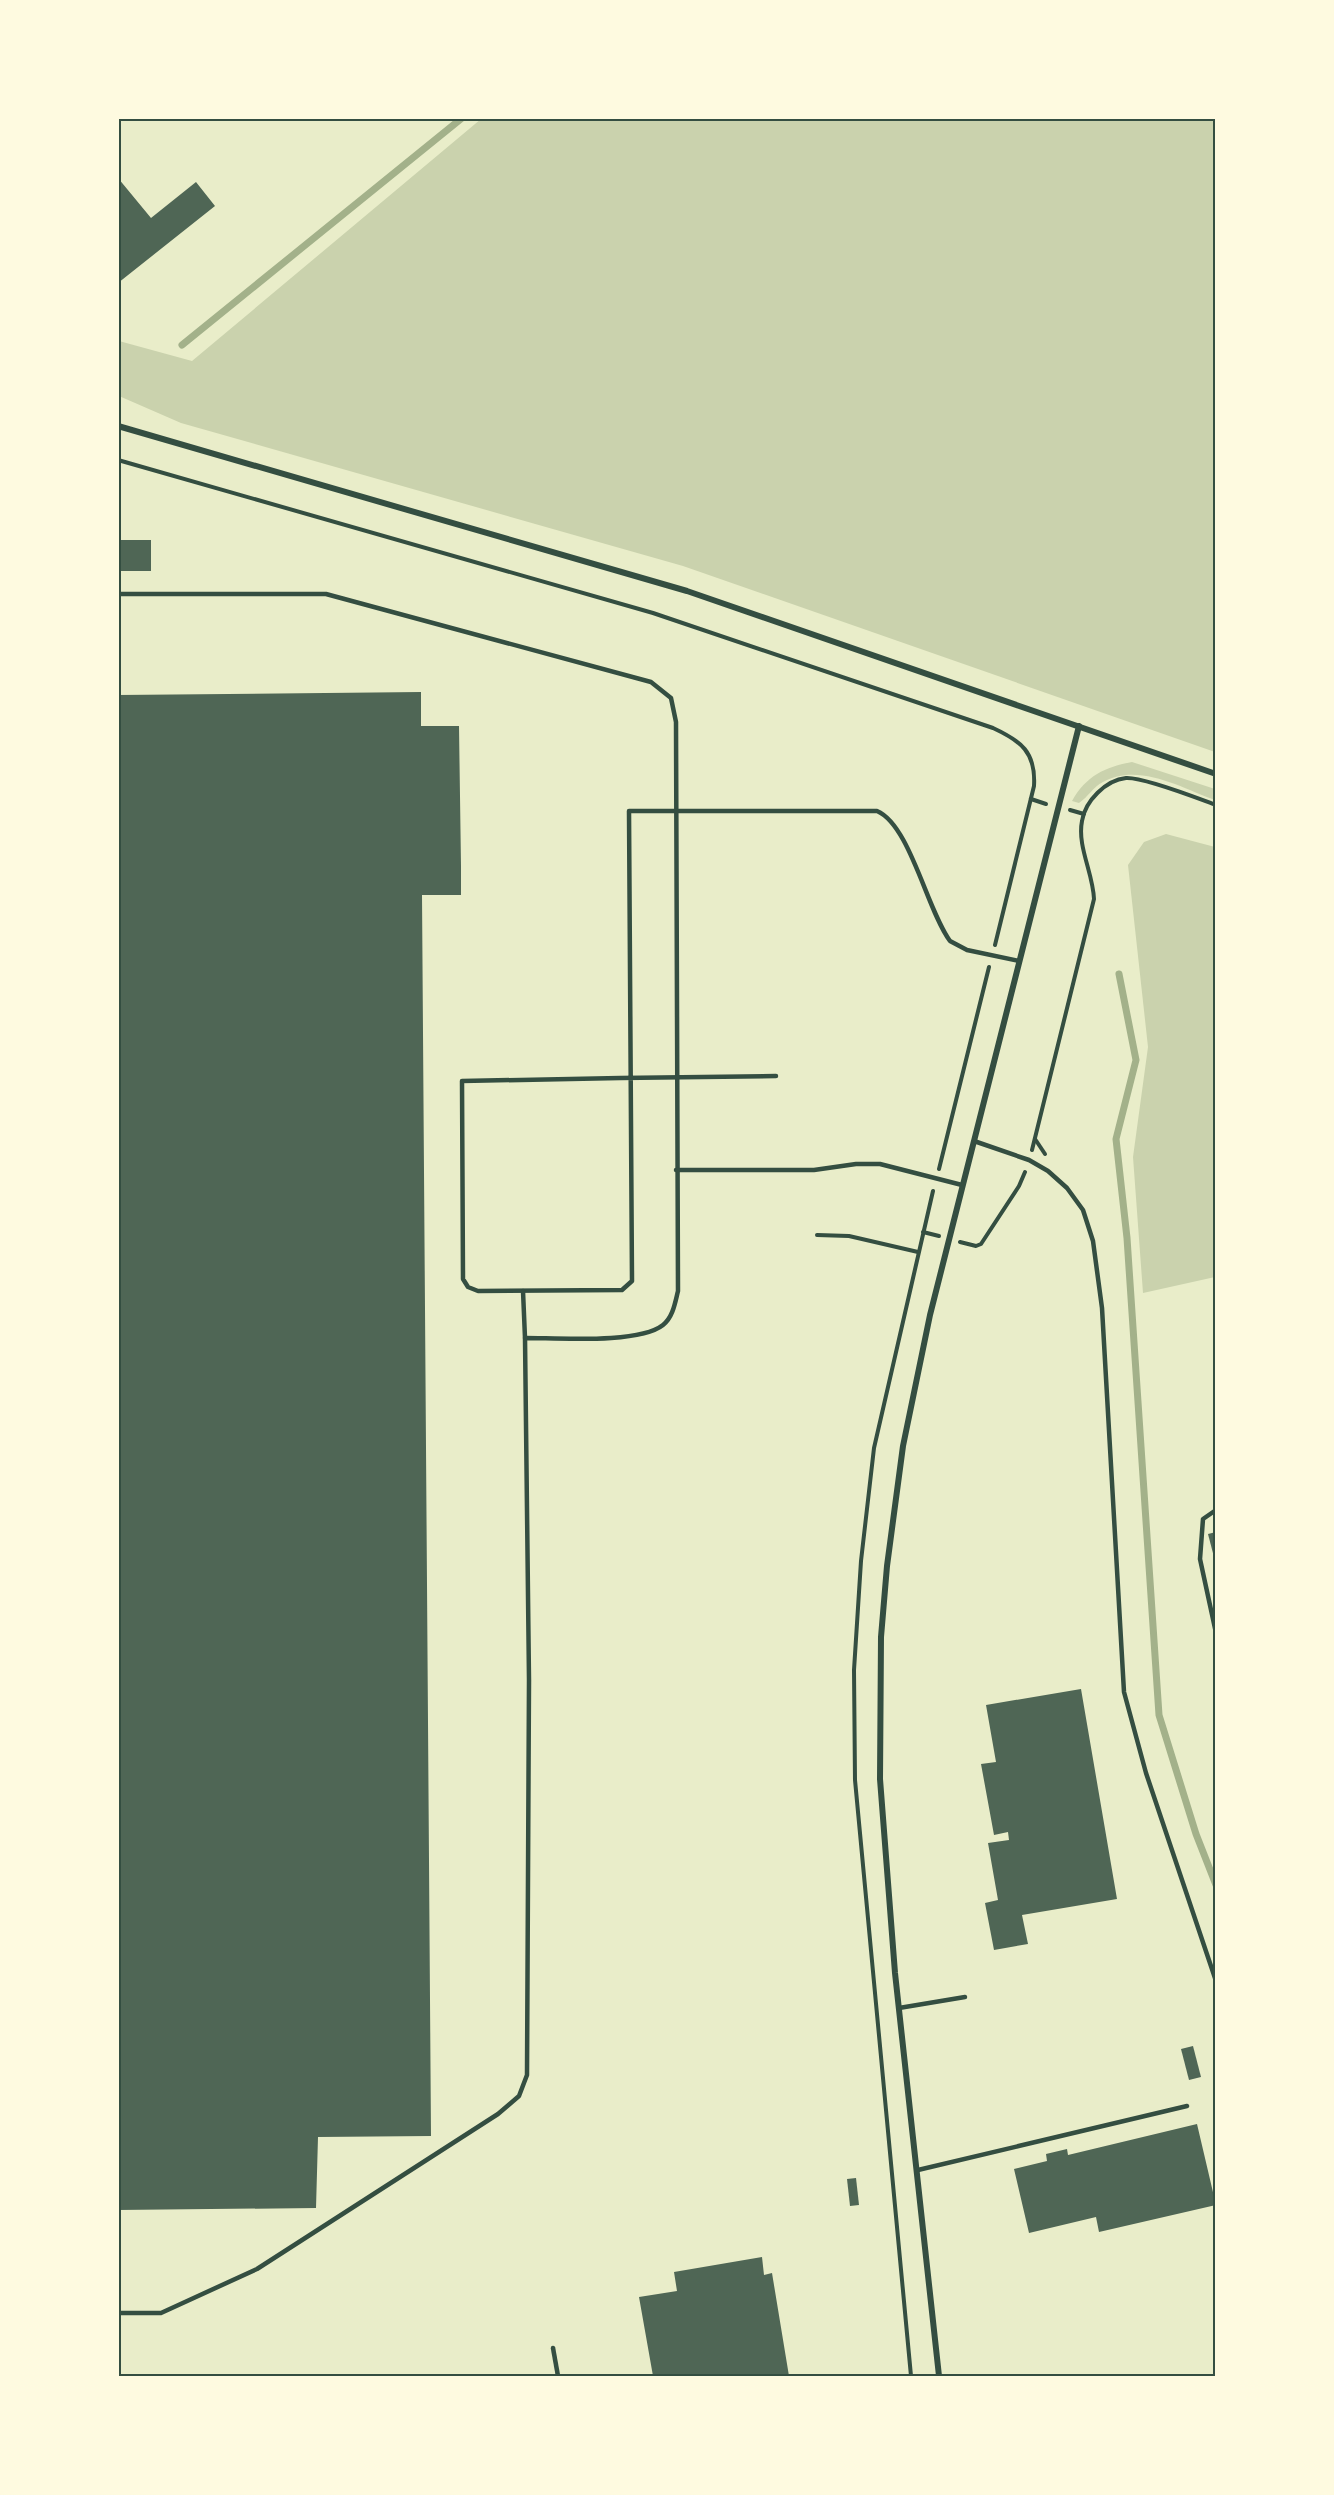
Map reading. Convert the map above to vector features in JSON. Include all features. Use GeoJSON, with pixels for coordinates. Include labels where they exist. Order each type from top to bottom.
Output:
{"type":"FeatureCollection","features":[{"type":"Feature","properties":{"kind":"street"},"geometry":{"type":"LineString","coordinates":[[118,426],[677,587],[1215,774]]}},
{"type":"Feature","properties":{"kind":"street"},"geometry":{"type":"LineString","coordinates":[[939,2376],[899,2008],[880,1779],[879,1704],[885,1590],[894,1501],[914,1384],[962,1185],[1079,726]]}},
{"type":"Feature","properties":{"kind":"lane"},"geometry":{"type":"LineString","coordinates":[[118,594],[326,594],[651,682],[671,698],[676,722],[678,1291],[672,1312],[665,1324],[650,1333],[630,1336],[525,1338]]}},
{"type":"Feature","properties":{"kind":"lane"},"geometry":{"type":"LineString","coordinates":[[776,1076],[676,1077],[631,1078],[462,1081],[463,1279],[468,1287],[478,1291],[622,1290],[632,1281],[631,1078],[629,811],[870,810],[885,815],[899,830],[950,941],[967,950],[1019,961]]}},
{"type":"Feature","properties":{"kind":"lane"},"geometry":{"type":"LineString","coordinates":[[974,1141],[1029,1160],[1048,1171],[1067,1188],[1083,1210],[1093,1241],[1102,1308],[1124,1692],[1146,1773],[1215,1981]]}},
{"type":"Feature","properties":{"kind":"lane"},"geometry":{"type":"LineString","coordinates":[[676,1170],[814,1170],[856,1164],[880,1164],[937,1176],[962,1185]]}},
{"type":"Feature","properties":{"kind":"lane"},"geometry":{"type":"LineString","coordinates":[[118,2313],[161,2313],[257,2269],[498,2114],[519,2096],[527,2075],[528,2063],[529,1680],[523,1291]]}},
{"type":"Feature","properties":{"kind":"lane"},"geometry":{"type":"LineString","coordinates":[[1215,1509],[1203,1519],[1200,1559],[1215,1633]]}},
{"type":"Feature","properties":{"kind":"lane"},"geometry":{"type":"LineString","coordinates":[[899,2008],[965,1997]]}},
{"type":"Feature","properties":{"kind":"lane"},"geometry":{"type":"LineString","coordinates":[[918,2170],[1187,2106]]}},
{"type":"Feature","properties":{"kind":"lane"},"geometry":{"type":"LineString","coordinates":[[553,2348],[558,2376]]}},
{"type":"Feature","properties":{"kind":"path"},"geometry":{"type":"LineString","coordinates":[[118,459],[653,613],[993,728],[1018,740],[1030,757],[1035,771],[1034,786],[918,1252],[874,1448],[861,1561],[854,1670],[855,1780],[911,2376]]}},
{"type":"Feature","properties":{"kind":"path"},"geometry":{"type":"LineString","coordinates":[[1033,1148],[1094,899],[1093,881],[1082,839],[1082,821],[1088,804],[1105,787],[1126,778],[1165,787],[1215,805]]}},
{"type":"Feature","properties":{"kind":"path"},"geometry":{"type":"LineString","coordinates":[[976,1246],[981,1244],[1019,1186],[1026,1169]]}},
{"type":"Feature","properties":{"kind":"path"},"geometry":{"type":"LineString","coordinates":[[817,1235],[849,1236],[918,1252]]}},
{"type":"Feature","properties":{"kind":"green space"},"geometry":{"type":"Polygon","coordinates":[[[481,119],[1215,119],[1215,752],[683,566],[181,423],[119,396],[119,341],[192,361],[481,119]]]}},
{"type":"Feature","properties":{"kind":"green space"},"geometry":{"type":"Polygon","coordinates":[[[1132,762],[1215,789],[1215,800],[1160,779],[1131,775],[1103,782],[1079,803],[1072,801],[1083,785],[1097,774],[1132,762]]]}},
{"type":"Feature","properties":{"kind":"green space"},"geometry":{"type":"Polygon","coordinates":[[[1166,834],[1215,847],[1215,1277],[1143,1293],[1133,1157],[1148,1047],[1128,865],[1144,842],[1166,834]]]}},
{"type":"Feature","properties":{"kind":"building"},"geometry":{"type":"Polygon","coordinates":[[[118,178],[151,218],[196,182],[215,206],[118,283],[118,178]]]}},
{"type":"Feature","properties":{"kind":"building"},"geometry":{"type":"Polygon","coordinates":[[[121,540],[151,540],[151,571],[121,571],[121,540]]]}},
{"type":"Feature","properties":{"kind":"building"},"geometry":{"type":"Polygon","coordinates":[[[421,692],[421,726],[459,726],[461,866],[461,895],[422,895],[431,2136],[318,2137],[316,2208],[118,2210],[118,695],[421,692]]]}},
{"type":"Feature","properties":{"kind":"building"},"geometry":{"type":"Polygon","coordinates":[[[1216,1532],[1216,1561],[1215,1561],[1208,1534],[1216,1532]]]}},
{"type":"Feature","properties":{"kind":"building"},"geometry":{"type":"Polygon","coordinates":[[[1081,1689],[1117,1899],[1022,1915],[1028,1944],[994,1950],[985,1903],[998,1900],[988,1843],[1009,1840],[1008,1832],[994,1835],[981,1764],[996,1762],[986,1705],[1081,1689]]]}},
{"type":"Feature","properties":{"kind":"building"},"geometry":{"type":"Polygon","coordinates":[[[1193,2046],[1201,2077],[1189,2080],[1181,2049],[1193,2046]]]}},
{"type":"Feature","properties":{"kind":"building"},"geometry":{"type":"Polygon","coordinates":[[[1197,2124],[1216,2205],[1099,2232],[1096,2217],[1029,2233],[1014,2169],[1047,2161],[1046,2154],[1067,2149],[1068,2155],[1197,2124]]]}},
{"type":"Feature","properties":{"kind":"building"},"geometry":{"type":"Polygon","coordinates":[[[856,2178],[859,2205],[850,2206],[847,2179],[856,2178]]]}},
{"type":"Feature","properties":{"kind":"building"},"geometry":{"type":"Polygon","coordinates":[[[762,2257],[764,2275],[772,2273],[789,2376],[653,2376],[639,2297],[677,2291],[674,2272],[762,2257]]]}},
{"type":"Feature","properties":{"kind":"waterway"},"geometry":{"type":"LineString","coordinates":[[182,345],[462,118]]}},
{"type":"Feature","properties":{"kind":"waterway"},"geometry":{"type":"LineString","coordinates":[[1119,974],[1136,1060],[1116,1139],[1127,1238],[1159,1715],[1196,1834],[1216,1885]]}}]}
